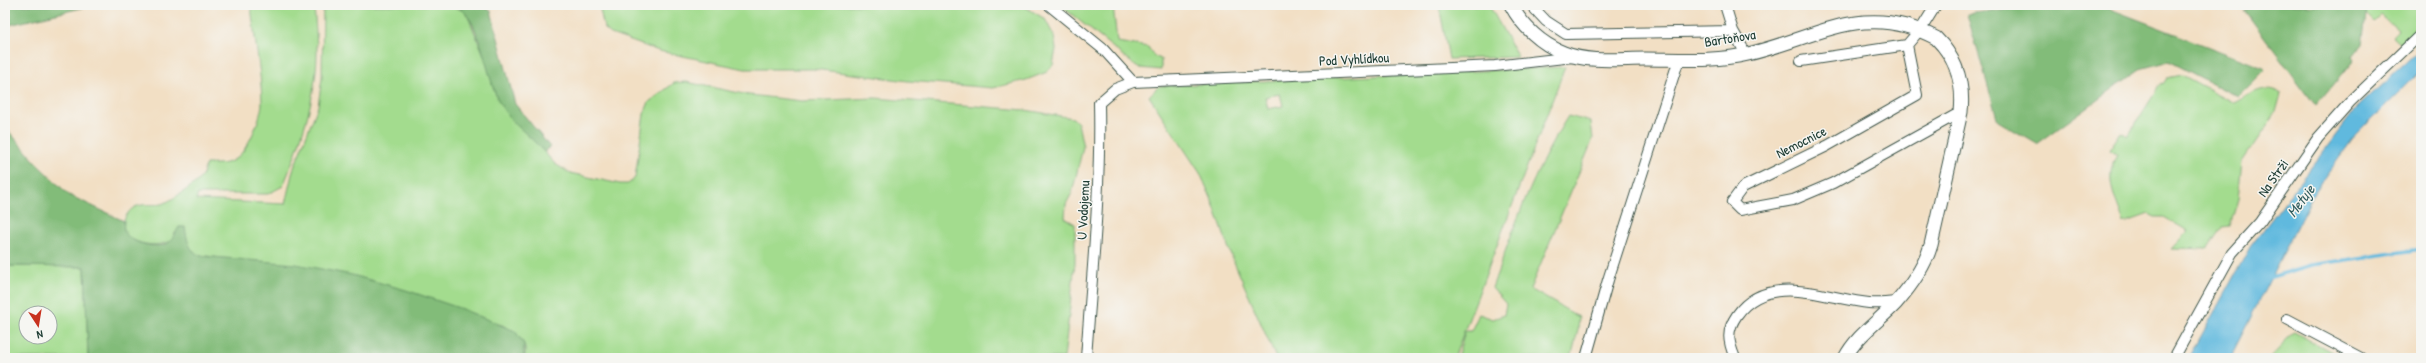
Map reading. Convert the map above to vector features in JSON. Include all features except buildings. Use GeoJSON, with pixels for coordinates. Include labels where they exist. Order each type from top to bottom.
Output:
{"type":"FeatureCollection","features":[{"type":"Feature","properties":{"kind":"street"},"geometry":{"type":"LineString","coordinates":[[1049,5],[1103,49],[1133,82]]}},
{"type":"Feature","properties":{"kind":"street","name":"Bartoňova"},"geometry":{"type":"LineString","coordinates":[[1511,5],[1524,23],[1542,42],[1575,56],[1600,59],[1720,58],[1746,54],[1771,47],[1834,16],[1878,9],[1902,13],[1923,26],[1942,44],[1958,71],[1962,87],[1961,112],[1928,255],[1896,302],[1859,339],[1845,358]]}},
{"type":"Feature","properties":{"kind":"street"},"geometry":{"type":"LineString","coordinates":[[1531,5],[1546,21],[1566,34],[1732,31]]}},
{"type":"Feature","properties":{"kind":"street"},"geometry":{"type":"LineString","coordinates":[[1725,5],[1732,31],[1746,54]]}},
{"type":"Feature","properties":{"kind":"street"},"geometry":{"type":"LineString","coordinates":[[1801,61],[1907,45],[1923,26],[1936,5]]}},
{"type":"Feature","properties":{"kind":"street","name":"Na Strži"},"geometry":{"type":"LineString","coordinates":[[2174,358],[2232,253],[2260,222],[2318,138],[2350,102],[2421,34]]}},
{"type":"Feature","properties":{"kind":"street","name":"Nemocnice"},"geometry":{"type":"LineString","coordinates":[[1907,45],[1917,95],[1827,146],[1742,187],[1732,202],[1740,210],[1793,200],[1801,197],[1833,182],[1961,112]]}},
{"type":"Feature","properties":{"kind":"street","name":"Pod Vyhlídkou"},"geometry":{"type":"LineString","coordinates":[[1133,82],[1495,66],[1575,56]]}},
{"type":"Feature","properties":{"kind":"street"},"geometry":{"type":"LineString","coordinates":[[1586,358],[1608,280],[1678,59]]}},
{"type":"Feature","properties":{"kind":"street","name":"U Vodojemu"},"geometry":{"type":"LineString","coordinates":[[1086,358],[1100,146],[1099,103],[1115,89],[1133,82]]}},
{"type":"Feature","properties":{"kind":"street"},"geometry":{"type":"LineString","coordinates":[[1734,358],[1728,340],[1733,322],[1741,310],[1763,294],[1810,291],[1869,303],[1896,302]]}},
{"type":"Feature","properties":{"kind":"street"},"geometry":{"type":"LineString","coordinates":[[2287,319],[2361,358]]}},
{"type":"Feature","properties":{"kind":"green space"},"geometry":{"type":"Polygon","coordinates":[[[5,5],[94,5],[5,26],[5,5]]]}},
{"type":"Feature","properties":{"kind":"green space"},"geometry":{"type":"Polygon","coordinates":[[[251,5],[314,5],[317,48],[316,71],[314,88],[306,122],[283,186],[268,194],[198,194],[196,200],[285,204],[293,170],[318,106],[322,78],[323,5],[450,5],[464,11],[469,19],[484,55],[540,147],[555,164],[570,173],[620,184],[628,184],[635,178],[644,114],[649,102],[674,83],[686,82],[749,95],[802,101],[875,98],[1025,110],[1073,118],[1078,123],[1083,147],[1072,193],[1066,204],[1065,218],[1075,224],[1075,263],[1064,358],[524,358],[525,347],[523,342],[511,330],[502,325],[233,260],[194,254],[175,232],[172,240],[155,245],[145,244],[128,237],[124,230],[123,222],[132,209],[140,205],[166,203],[199,179],[203,175],[206,164],[217,164],[232,161],[240,155],[249,142],[257,125],[262,102],[251,5]]]}},
{"type":"Feature","properties":{"kind":"green space"},"geometry":{"type":"Polygon","coordinates":[[[460,5],[480,5],[491,11],[515,104],[550,147],[544,152],[510,118],[500,104],[473,25],[467,15],[460,9],[460,5]]]}},
{"type":"Feature","properties":{"kind":"green space"},"geometry":{"type":"Polygon","coordinates":[[[599,5],[1022,5],[1045,19],[1054,36],[1056,49],[1053,65],[1047,72],[1026,80],[993,88],[908,81],[814,69],[745,69],[659,51],[611,34],[604,28],[599,5]]]}},
{"type":"Feature","properties":{"kind":"green space"},"geometry":{"type":"Polygon","coordinates":[[[1060,5],[1113,5],[1117,42],[1148,47],[1154,56],[1161,59],[1161,70],[1140,68],[1132,63],[1060,5]]]}},
{"type":"Feature","properties":{"kind":"green space"},"geometry":{"type":"Polygon","coordinates":[[[1439,5],[1489,5],[1518,57],[1449,59],[1439,5]]]}},
{"type":"Feature","properties":{"kind":"green space"},"geometry":{"type":"Polygon","coordinates":[[[2036,5],[2100,5],[2266,69],[2238,97],[2169,61],[2140,69],[2037,144],[1998,121],[1967,14],[2036,5]]]}},
{"type":"Feature","properties":{"kind":"green space"},"geometry":{"type":"Polygon","coordinates":[[[2257,5],[2371,5],[2367,8],[2362,45],[2352,57],[2354,60],[2316,106],[2244,10],[2257,5]]]}},
{"type":"Feature","properties":{"kind":"green space"},"geometry":{"type":"Polygon","coordinates":[[[2372,5],[2421,5],[2421,26],[2401,44],[2392,36],[2398,30],[2381,15],[2374,22],[2366,14],[2368,8],[2372,5]]]}},
{"type":"Feature","properties":{"kind":"green space"},"geometry":{"type":"Polygon","coordinates":[[[1565,67],[1454,358],[1276,358],[1231,255],[1212,200],[1200,173],[1149,96],[1159,86],[1565,67]],[[1280,94],[1265,97],[1268,109],[1283,106],[1280,94]]]}},
{"type":"Feature","properties":{"kind":"green space"},"geometry":{"type":"Polygon","coordinates":[[[2182,75],[2234,103],[2263,89],[2269,89],[2281,94],[2276,112],[2242,162],[2238,199],[2230,226],[2222,227],[2207,249],[2172,248],[2188,231],[2164,217],[2155,217],[2149,214],[2124,223],[2112,189],[2111,173],[2117,155],[2109,150],[2121,132],[2128,136],[2161,83],[2163,84],[2167,78],[2182,75]]]}},
{"type":"Feature","properties":{"kind":"green space"},"geometry":{"type":"Polygon","coordinates":[[[1568,116],[1591,122],[1593,139],[1530,289],[1579,317],[1578,330],[1571,358],[1457,358],[1465,331],[1471,331],[1479,314],[1493,319],[1504,315],[1506,304],[1492,288],[1525,200],[1545,157],[1568,116]]]}},
{"type":"Feature","properties":{"kind":"green space"},"geometry":{"type":"Polygon","coordinates":[[[5,127],[41,168],[69,195],[124,221],[124,229],[127,235],[142,244],[155,246],[166,244],[172,239],[179,227],[185,227],[191,248],[201,256],[296,264],[352,275],[406,290],[462,309],[515,331],[524,344],[524,358],[88,358],[85,267],[5,266],[5,127]]]}},
{"type":"Feature","properties":{"kind":"green space"},"geometry":{"type":"Polygon","coordinates":[[[5,266],[85,267],[88,358],[5,358],[5,266]]]}},
{"type":"Feature","properties":{"kind":"green space"},"geometry":{"type":"Polygon","coordinates":[[[2294,332],[2343,358],[2269,358],[2294,332]]]}},
{"type":"Feature","properties":{"kind":"water","name":"Metuje"},"geometry":{"type":"Polygon","coordinates":[[[2421,48],[2421,70],[2355,136],[2314,193],[2230,358],[2189,358],[2250,247],[2356,109],[2421,48]]]}},
{"type":"Feature","properties":{"kind":"waterway"},"geometry":{"type":"LineString","coordinates":[[2268,278],[2311,265],[2421,249]]}}]}
